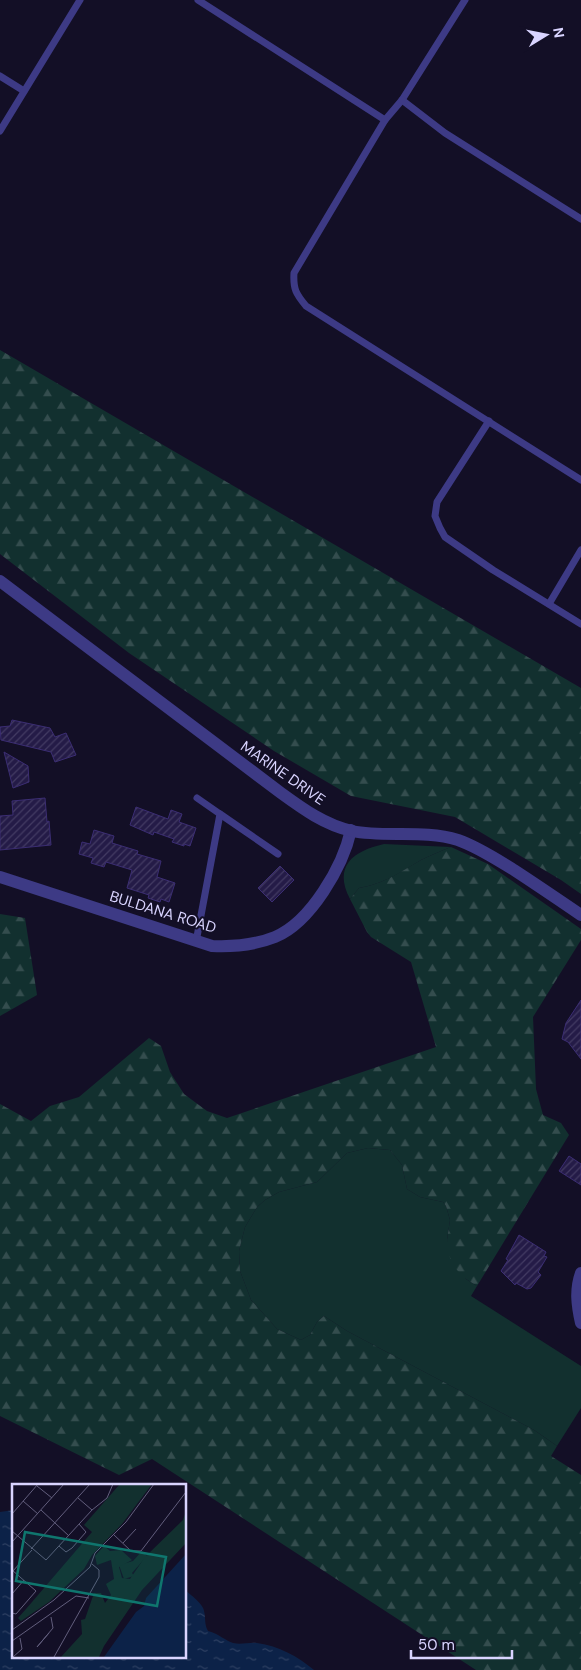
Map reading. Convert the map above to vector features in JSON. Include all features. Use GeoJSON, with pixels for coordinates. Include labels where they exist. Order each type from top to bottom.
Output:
{"type":"FeatureCollection","features":[{"type":"Feature","properties":{"kind":"street","name":"MARINE DRIVE"},"geometry":{"type":"LineString","coordinates":[[0,581],[281,794],[329,824],[368,833],[429,834],[456,840],[483,850],[581,915]]}},
{"type":"Feature","properties":{"kind":"street","name":"BULDANA ROAD"},"geometry":{"type":"LineString","coordinates":[[0,877],[196,942],[212,946],[254,944],[277,936],[294,925],[314,904],[324,891],[341,859],[351,830]]}},
{"type":"Feature","properties":{"kind":"street"},"geometry":{"type":"LineString","coordinates":[[581,1273],[578,1283],[577,1305],[581,1323]]}},
{"type":"Feature","properties":{"kind":"lane"},"geometry":{"type":"LineString","coordinates":[[0,131],[80,0]]}},
{"type":"Feature","properties":{"kind":"lane"},"geometry":{"type":"LineString","coordinates":[[198,0],[385,120]]}},
{"type":"Feature","properties":{"kind":"lane"},"geometry":{"type":"LineString","coordinates":[[465,0],[402,100],[385,120],[294,273],[294,286],[298,296],[306,306],[581,480]]}},
{"type":"Feature","properties":{"kind":"lane"},"geometry":{"type":"LineString","coordinates":[[0,76],[24,91]]}},
{"type":"Feature","properties":{"kind":"lane"},"geometry":{"type":"LineString","coordinates":[[402,100],[445,133],[581,218]]}},
{"type":"Feature","properties":{"kind":"lane"},"geometry":{"type":"LineString","coordinates":[[489,421],[437,502],[435,516],[440,528],[445,537],[493,570],[581,624]]}},
{"type":"Feature","properties":{"kind":"lane"},"geometry":{"type":"LineString","coordinates":[[549,604],[581,550]]}},
{"type":"Feature","properties":{"kind":"lane"},"geometry":{"type":"LineString","coordinates":[[197,798],[278,854]]}},
{"type":"Feature","properties":{"kind":"lane"},"geometry":{"type":"LineString","coordinates":[[196,942],[220,814]]}},
{"type":"Feature","properties":{"kind":"green space"},"geometry":{"type":"Polygon","coordinates":[[[0,350],[581,688],[581,894],[561,880],[455,817],[351,796],[274,751],[129,653],[0,554],[0,350]]]}},
{"type":"Feature","properties":{"kind":"green space"},"geometry":{"type":"Polygon","coordinates":[[[384,844],[451,847],[421,860],[385,880],[359,888],[350,899],[345,887],[344,877],[345,869],[349,862],[363,851],[384,844]]]}},
{"type":"Feature","properties":{"kind":"green space"},"geometry":{"type":"Polygon","coordinates":[[[451,847],[488,864],[581,929],[581,940],[533,1017],[536,1089],[543,1115],[561,1123],[569,1135],[477,1286],[466,1279],[451,1264],[447,1240],[450,1220],[443,1202],[420,1197],[407,1189],[402,1165],[390,1150],[368,1148],[347,1153],[317,1182],[279,1192],[257,1207],[245,1227],[239,1251],[240,1271],[251,1300],[277,1329],[301,1340],[310,1335],[317,1322],[324,1316],[347,1331],[534,1430],[557,1446],[551,1456],[581,1475],[581,1670],[476,1670],[152,1459],[119,1475],[0,1416],[0,1104],[31,1121],[50,1106],[79,1097],[149,1038],[161,1046],[170,1072],[184,1094],[207,1111],[227,1118],[436,1047],[411,962],[371,937],[350,899],[359,888],[384,880],[421,860],[451,847]]]}},
{"type":"Feature","properties":{"kind":"green space"},"geometry":{"type":"Polygon","coordinates":[[[0,914],[25,918],[37,995],[0,1016],[0,914]]]}},
{"type":"Feature","properties":{"kind":"green space"},"geometry":{"type":"Polygon","coordinates":[[[368,1148],[390,1150],[402,1165],[407,1189],[420,1197],[443,1202],[446,1206],[450,1220],[447,1240],[466,1279],[477,1286],[471,1296],[581,1366],[581,1408],[557,1446],[534,1430],[347,1331],[324,1316],[317,1322],[310,1335],[301,1340],[277,1329],[251,1300],[240,1271],[239,1251],[245,1227],[257,1207],[279,1192],[317,1182],[347,1153],[368,1148]]]}},
{"type":"Feature","properties":{"kind":"water"},"geometry":{"type":"Polygon","coordinates":[[[12,1510],[12,1658],[186,1658],[186,1591],[202,1606],[208,1631],[233,1643],[265,1644],[280,1649],[301,1660],[314,1670],[0,1670],[0,1512],[12,1510]]]}},
{"type":"Feature","properties":{"kind":"building"},"geometry":{"type":"Polygon","coordinates":[[[12,720],[50,728],[55,737],[66,733],[76,755],[55,762],[51,752],[1,740],[0,727],[10,726],[12,720]]]}},
{"type":"Feature","properties":{"kind":"building"},"geometry":{"type":"Polygon","coordinates":[[[4,752],[28,766],[29,782],[13,788],[4,752]]]}},
{"type":"Feature","properties":{"kind":"building"},"geometry":{"type":"Polygon","coordinates":[[[45,798],[51,845],[0,850],[0,816],[13,815],[12,801],[45,798]]]}},
{"type":"Feature","properties":{"kind":"building"},"geometry":{"type":"Polygon","coordinates":[[[136,807],[168,819],[171,810],[182,814],[179,822],[196,828],[190,846],[172,842],[174,839],[154,832],[153,835],[130,825],[136,807]]]}},
{"type":"Feature","properties":{"kind":"building"},"geometry":{"type":"Polygon","coordinates":[[[94,830],[114,836],[112,843],[138,851],[137,854],[161,861],[157,877],[175,883],[169,902],[161,899],[160,902],[148,898],[149,895],[127,888],[132,870],[106,862],[104,867],[91,863],[93,858],[79,854],[82,842],[90,844],[94,830]]]}},
{"type":"Feature","properties":{"kind":"building"},"geometry":{"type":"Polygon","coordinates":[[[280,866],[294,880],[272,902],[258,888],[280,866]]]}},
{"type":"Feature","properties":{"kind":"building"},"geometry":{"type":"Polygon","coordinates":[[[581,1000],[581,1059],[568,1042],[562,1039],[566,1023],[581,1000]]]}},
{"type":"Feature","properties":{"kind":"building"},"geometry":{"type":"Polygon","coordinates":[[[569,1156],[581,1164],[581,1185],[559,1171],[569,1156]]]}},
{"type":"Feature","properties":{"kind":"building"},"geometry":{"type":"Polygon","coordinates":[[[519,1235],[546,1252],[544,1256],[547,1257],[538,1272],[541,1275],[531,1288],[527,1289],[516,1283],[515,1285],[501,1271],[519,1235]]]}}]}
